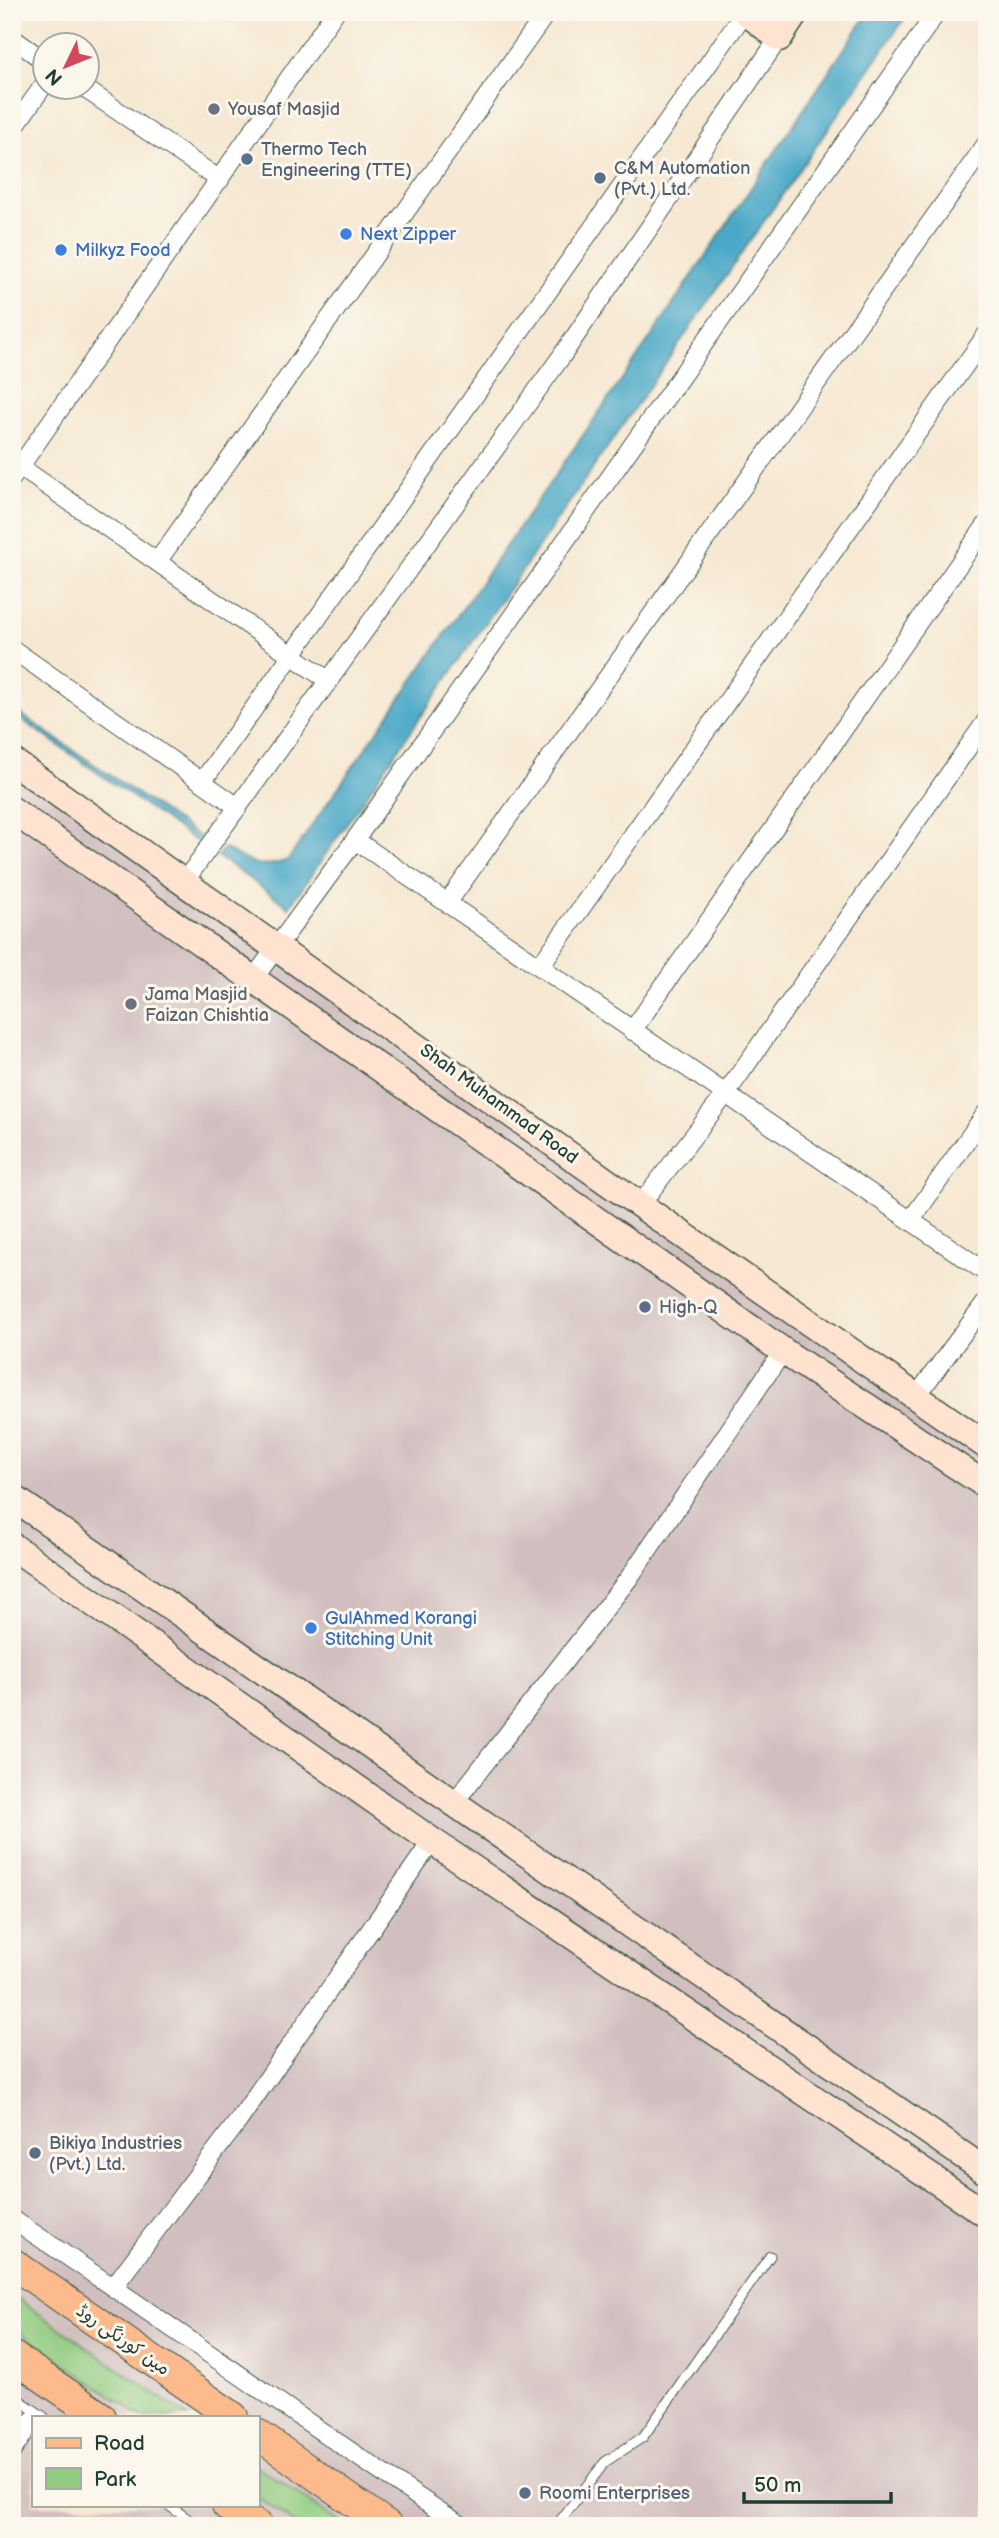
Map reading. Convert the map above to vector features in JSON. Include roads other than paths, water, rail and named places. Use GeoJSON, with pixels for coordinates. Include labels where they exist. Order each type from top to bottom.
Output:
{"type":"FeatureCollection","features":[{"type":"Feature","properties":{"kind":"main road","name":"مین کورنگی روڈ"},"geometry":{"type":"LineString","coordinates":[[12,2263],[232,2416]]}},
{"type":"Feature","properties":{"kind":"main road"},"geometry":{"type":"LineString","coordinates":[[12,2356],[100,2416]]}},
{"type":"Feature","properties":{"kind":"main road"},"geometry":{"type":"LineString","coordinates":[[259,2435],[388,2526]]}},
{"type":"Feature","properties":{"kind":"main road"},"geometry":{"type":"LineString","coordinates":[[228,2506],[257,2526]]}},
{"type":"Feature","properties":{"kind":"street"},"geometry":{"type":"LineString","coordinates":[[330,681],[158,562],[16,473],[335,12]]}},
{"type":"Feature","properties":{"kind":"street"},"geometry":{"type":"LineString","coordinates":[[158,562],[547,12]]}},
{"type":"Feature","properties":{"kind":"street"},"geometry":{"type":"LineString","coordinates":[[202,782],[746,12],[779,38]]}},
{"type":"Feature","properties":{"kind":"street"},"geometry":{"type":"LineString","coordinates":[[191,872],[561,358],[797,12]]}},
{"type":"Feature","properties":{"kind":"street"},"geometry":{"type":"LineString","coordinates":[[254,978],[355,840],[937,12]]}},
{"type":"Feature","properties":{"kind":"street"},"geometry":{"type":"LineString","coordinates":[[12,38],[32,52]]}},
{"type":"Feature","properties":{"kind":"street"},"geometry":{"type":"LineString","coordinates":[[102,100],[220,180]]}},
{"type":"Feature","properties":{"kind":"street"},"geometry":{"type":"LineString","coordinates":[[12,130],[32,102]]}},
{"type":"Feature","properties":{"kind":"street"},"geometry":{"type":"LineString","coordinates":[[448,902],[987,143]]}},
{"type":"Feature","properties":{"kind":"street"},"geometry":{"type":"LineString","coordinates":[[540,966],[987,334]]}},
{"type":"Feature","properties":{"kind":"street"},"geometry":{"type":"LineString","coordinates":[[632,1031],[987,524]]}},
{"type":"Feature","properties":{"kind":"street"},"geometry":{"type":"LineString","coordinates":[[12,649],[238,807]]}},
{"type":"Feature","properties":{"kind":"street"},"geometry":{"type":"LineString","coordinates":[[640,1205],[725,1095],[987,720]]}},
{"type":"Feature","properties":{"kind":"street","name":"Shah Muhammad Road"},"geometry":{"type":"LineString","coordinates":[[12,761],[191,872],[278,946],[640,1205],[987,1446]]}},
{"type":"Feature","properties":{"kind":"street","name":"Shah Muhammad Road"},"geometry":{"type":"LineString","coordinates":[[12,810],[783,1351],[987,1486]]}},
{"type":"Feature","properties":{"kind":"street"},"geometry":{"type":"LineString","coordinates":[[355,840],[987,1273]]}},
{"type":"Feature","properties":{"kind":"street"},"geometry":{"type":"LineString","coordinates":[[911,1220],[987,1112]]}},
{"type":"Feature","properties":{"kind":"street"},"geometry":{"type":"LineString","coordinates":[[915,1398],[987,1301]]}},
{"type":"Feature","properties":{"kind":"street"},"geometry":{"type":"LineString","coordinates":[[453,1804],[629,1578],[783,1351]]}},
{"type":"Feature","properties":{"kind":"street"},"geometry":{"type":"LineString","coordinates":[[12,1497],[987,2172]]}},
{"type":"Feature","properties":{"kind":"street"},"geometry":{"type":"LineString","coordinates":[[12,1546],[461,1860],[987,2215]]}},
{"type":"Feature","properties":{"kind":"street"},"geometry":{"type":"LineString","coordinates":[[461,1860],[485,1826]]}},
{"type":"Feature","properties":{"kind":"street"},"geometry":{"type":"LineString","coordinates":[[114,2286],[239,2120],[432,1840]]}},
{"type":"Feature","properties":{"kind":"street"},"geometry":{"type":"LineString","coordinates":[[12,2219],[114,2286],[377,2470],[462,2526]]}},
{"type":"Feature","properties":{"kind":"street"},"geometry":{"type":"LineString","coordinates":[[12,2451],[32,2425]]}},
{"type":"Feature","properties":{"kind":"lane"},"geometry":{"type":"LineString","coordinates":[[556,2526],[604,2462],[643,2437],[770,2256]]}},
{"type":"Feature","properties":{"kind":"lane"},"geometry":{"type":"LineString","coordinates":[[12,2395],[37,2416]]}},
{"type":"Feature","properties":{"kind":"lane"},"geometry":{"type":"LineString","coordinates":[[169,2506],[198,2526]]}},
{"type":"Feature","properties":{"kind":"water"},"geometry":{"type":"Polygon","coordinates":[[[869,12],[909,12],[289,907],[217,856],[224,848],[240,858],[262,865],[288,860],[645,346],[869,12]]]}},
{"type":"Feature","properties":{"kind":"water"},"geometry":{"type":"Polygon","coordinates":[[[12,708],[206,841],[203,846],[12,713],[12,708]]]}},
{"type":"Feature","properties":{"kind":"place","name":"Yousaf Masjid"},"geometry":{"type":"Point","coordinates":[214,109]}},
{"type":"Feature","properties":{"kind":"place","name":"Thermo Tech Engineering (TTE)"},"geometry":{"type":"Point","coordinates":[247,159]}},
{"type":"Feature","properties":{"kind":"place","name":"C&M Automation (Pvt.) Ltd."},"geometry":{"type":"Point","coordinates":[600,178]}},
{"type":"Feature","properties":{"kind":"place","name":"Next Zipper"},"geometry":{"type":"Point","coordinates":[346,234]}},
{"type":"Feature","properties":{"kind":"place","name":"Milkyz Food"},"geometry":{"type":"Point","coordinates":[61,250]}},
{"type":"Feature","properties":{"kind":"place","name":"Jama Masjid Faizan Chishtia"},"geometry":{"type":"Point","coordinates":[131,1004]}},
{"type":"Feature","properties":{"kind":"place","name":"High-Q"},"geometry":{"type":"Point","coordinates":[645,1307]}},
{"type":"Feature","properties":{"kind":"place","name":"GulAhmed Korangi Stitching Unit"},"geometry":{"type":"Point","coordinates":[311,1628]}},
{"type":"Feature","properties":{"kind":"place","name":"Bikiya Industries (Pvt.) Ltd."},"geometry":{"type":"Point","coordinates":[35,2153]}},
{"type":"Feature","properties":{"kind":"place","name":"Roomi Enterprises"},"geometry":{"type":"Point","coordinates":[525,2493]}}]}
